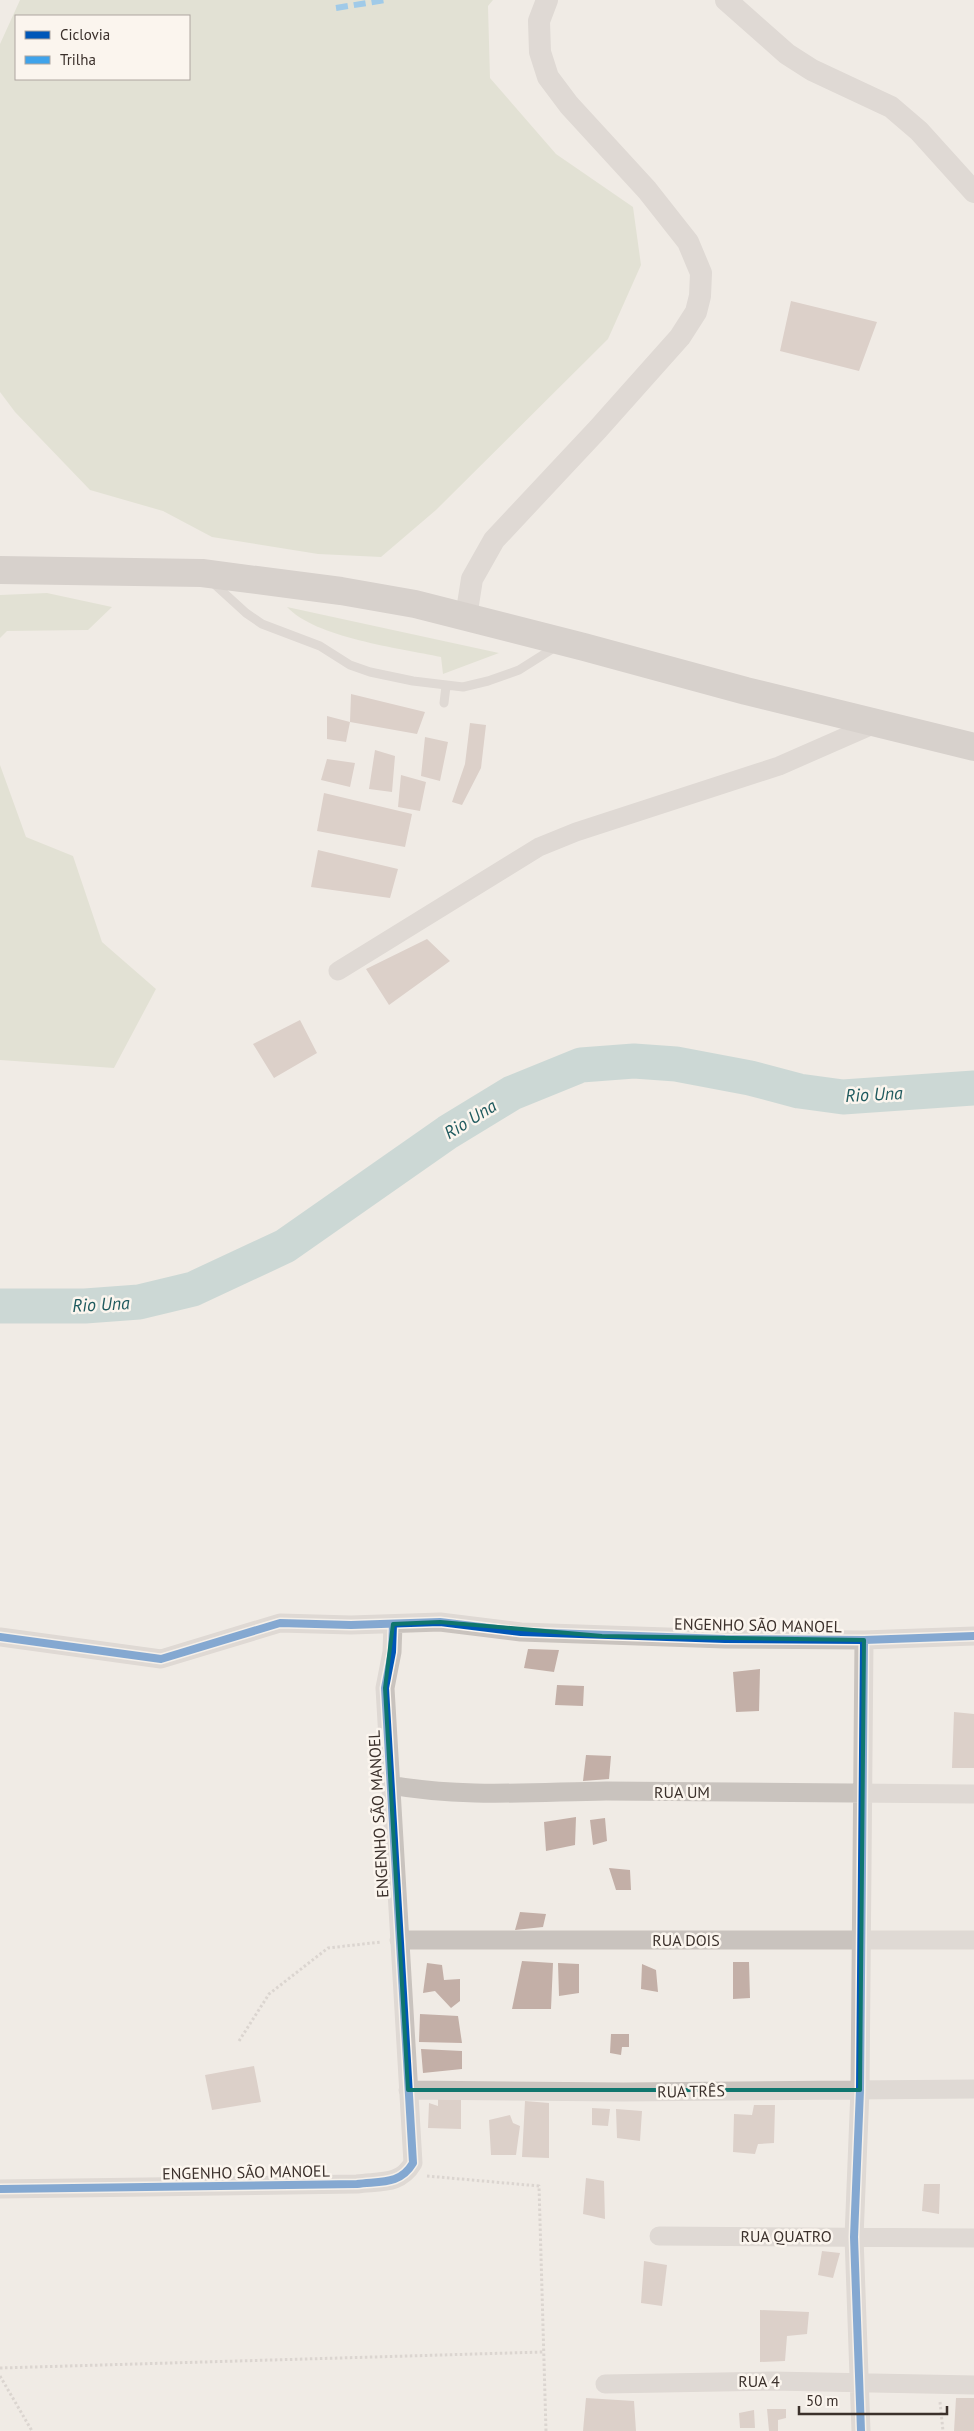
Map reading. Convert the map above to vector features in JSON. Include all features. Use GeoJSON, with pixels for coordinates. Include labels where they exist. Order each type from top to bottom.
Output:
{"type":"FeatureCollection","features":[{"type":"Feature","properties":{"kind":"main road"},"geometry":{"type":"LineString","coordinates":[[0,570],[202,573],[341,591],[415,604],[746,691],[974,746]]}},
{"type":"Feature","properties":{"kind":"street"},"geometry":{"type":"LineString","coordinates":[[466,617],[472,579],[494,540],[598,429],[680,337],[696,312],[700,296],[701,273],[688,242],[647,190],[569,105],[548,77],[540,52],[539,29],[539,21],[548,0]]}},
{"type":"Feature","properties":{"kind":"street"},"geometry":{"type":"LineString","coordinates":[[726,0],[787,54],[812,70],[891,107],[919,131],[974,192]]}},
{"type":"Feature","properties":{"kind":"street"},"geometry":{"type":"LineString","coordinates":[[338,971],[539,847],[576,832],[779,766],[877,723]]}},
{"type":"Feature","properties":{"kind":"street","name":"ENGENHO SÃO MANOEL"},"geometry":{"type":"LineString","coordinates":[[0,2189],[357,2184],[393,2180],[406,2174],[413,2164],[385,1688],[392,1652],[393,1624],[440,1622],[521,1632],[602,1636],[864,1640],[974,1636]]}},
{"type":"Feature","properties":{"kind":"street"},"geometry":{"type":"LineString","coordinates":[[0,1637],[161,1659],[280,1623],[393,1624]]}},
{"type":"Feature","properties":{"kind":"street"},"geometry":{"type":"LineString","coordinates":[[861,2431],[854,2237],[860,2090],[864,1640]]}},
{"type":"Feature","properties":{"kind":"street","name":"RUA UM"},"geometry":{"type":"LineString","coordinates":[[390,1785],[430,1792],[464,1793],[974,1794]]}},
{"type":"Feature","properties":{"kind":"street","name":"RUA DOIS"},"geometry":{"type":"LineString","coordinates":[[399,1940],[974,1940]]}},
{"type":"Feature","properties":{"kind":"street","name":"RUA TRÊS"},"geometry":{"type":"LineString","coordinates":[[408,2090],[623,2092],[974,2089]]}},
{"type":"Feature","properties":{"kind":"street","name":"RUA QUATRO"},"geometry":{"type":"LineString","coordinates":[[659,2236],[974,2238]]}},
{"type":"Feature","properties":{"kind":"street","name":"RUA 4"},"geometry":{"type":"LineString","coordinates":[[605,2384],[699,2381],[974,2386]]}},
{"type":"Feature","properties":{"kind":"lane"},"geometry":{"type":"LineString","coordinates":[[202,573],[246,613],[262,624],[320,646],[344,662],[370,672],[446,686],[463,687],[519,670],[564,642]]}},
{"type":"Feature","properties":{"kind":"lane"},"geometry":{"type":"LineString","coordinates":[[444,703],[446,686]]}},
{"type":"Feature","properties":{"kind":"path"},"geometry":{"type":"LineString","coordinates":[[238,2041],[269,1994],[328,1948],[399,1940]]}},
{"type":"Feature","properties":{"kind":"path"},"geometry":{"type":"LineString","coordinates":[[406,2174],[539,2186],[546,2431]]}},
{"type":"Feature","properties":{"kind":"path"},"geometry":{"type":"LineString","coordinates":[[0,2368],[544,2352]]}},
{"type":"Feature","properties":{"kind":"path"},"geometry":{"type":"LineString","coordinates":[[0,2376],[32,2431]]}},
{"type":"Feature","properties":{"kind":"path"},"geometry":{"type":"LineString","coordinates":[[938,2384],[943,2431]]}},
{"type":"Feature","properties":{"kind":"highlighted area"},"geometry":{"type":"Polygon","coordinates":[[[440,1622],[602,1636],[864,1640],[860,2090],[408,2090],[385,1688],[393,1624],[440,1622]]]}},
{"type":"Feature","properties":{"kind":"green space"},"geometry":{"type":"Polygon","coordinates":[[[20,0],[493,0],[488,6],[490,78],[556,154],[633,207],[641,265],[608,339],[436,510],[381,557],[318,554],[212,537],[163,511],[90,490],[15,412],[0,392],[0,44],[20,0]]]}},
{"type":"Feature","properties":{"kind":"green space"},"geometry":{"type":"Polygon","coordinates":[[[47,593],[112,607],[88,630],[7,631],[0,638],[0,595],[47,593]]]}},
{"type":"Feature","properties":{"kind":"green space"},"geometry":{"type":"Polygon","coordinates":[[[287,607],[499,653],[443,674],[441,657],[337,634],[317,627],[300,618],[287,607]]]}},
{"type":"Feature","properties":{"kind":"green space"},"geometry":{"type":"Polygon","coordinates":[[[0,765],[26,837],[73,856],[102,942],[156,989],[114,1068],[0,1060],[0,765]]]}},
{"type":"Feature","properties":{"kind":"building"},"geometry":{"type":"Polygon","coordinates":[[[791,301],[877,322],[859,371],[780,351],[791,301]]]}},
{"type":"Feature","properties":{"kind":"building"},"geometry":{"type":"Polygon","coordinates":[[[351,694],[425,712],[417,734],[350,722],[351,694]]]}},
{"type":"Feature","properties":{"kind":"building"},"geometry":{"type":"Polygon","coordinates":[[[327,716],[350,722],[346,742],[327,739],[327,716]]]}},
{"type":"Feature","properties":{"kind":"building"},"geometry":{"type":"Polygon","coordinates":[[[470,723],[486,725],[481,768],[462,805],[452,802],[465,764],[470,723]]]}},
{"type":"Feature","properties":{"kind":"building"},"geometry":{"type":"Polygon","coordinates":[[[425,737],[448,742],[440,781],[421,776],[425,737]]]}},
{"type":"Feature","properties":{"kind":"building"},"geometry":{"type":"Polygon","coordinates":[[[375,750],[395,756],[392,792],[369,789],[375,750]]]}},
{"type":"Feature","properties":{"kind":"building"},"geometry":{"type":"Polygon","coordinates":[[[327,759],[355,763],[350,787],[321,780],[327,759]]]}},
{"type":"Feature","properties":{"kind":"building"},"geometry":{"type":"Polygon","coordinates":[[[401,775],[426,782],[420,811],[398,807],[401,775]]]}},
{"type":"Feature","properties":{"kind":"building"},"geometry":{"type":"Polygon","coordinates":[[[324,793],[412,814],[405,847],[317,831],[324,793]]]}},
{"type":"Feature","properties":{"kind":"building"},"geometry":{"type":"Polygon","coordinates":[[[318,850],[398,869],[390,898],[311,887],[318,850]]]}},
{"type":"Feature","properties":{"kind":"building"},"geometry":{"type":"Polygon","coordinates":[[[427,939],[450,961],[389,1005],[366,969],[427,939]]]}},
{"type":"Feature","properties":{"kind":"building"},"geometry":{"type":"Polygon","coordinates":[[[300,1020],[317,1053],[274,1078],[253,1044],[300,1020]]]}},
{"type":"Feature","properties":{"kind":"building"},"geometry":{"type":"Polygon","coordinates":[[[528,1649],[559,1650],[554,1672],[524,1668],[528,1649]]]}},
{"type":"Feature","properties":{"kind":"building"},"geometry":{"type":"Polygon","coordinates":[[[760,1669],[759,1711],[736,1712],[733,1672],[760,1669]]]}},
{"type":"Feature","properties":{"kind":"building"},"geometry":{"type":"Polygon","coordinates":[[[557,1685],[584,1686],[583,1706],[555,1705],[557,1685]]]}},
{"type":"Feature","properties":{"kind":"building"},"geometry":{"type":"Polygon","coordinates":[[[954,1712],[974,1714],[974,1768],[952,1768],[954,1712]]]}},
{"type":"Feature","properties":{"kind":"building"},"geometry":{"type":"Polygon","coordinates":[[[586,1755],[611,1756],[609,1779],[583,1781],[586,1755]]]}},
{"type":"Feature","properties":{"kind":"building"},"geometry":{"type":"Polygon","coordinates":[[[576,1817],[575,1845],[546,1851],[544,1822],[576,1817]]]}},
{"type":"Feature","properties":{"kind":"building"},"geometry":{"type":"Polygon","coordinates":[[[605,1818],[607,1841],[593,1845],[590,1820],[605,1818]]]}},
{"type":"Feature","properties":{"kind":"building"},"geometry":{"type":"Polygon","coordinates":[[[609,1868],[630,1870],[631,1890],[616,1890],[609,1868]]]}},
{"type":"Feature","properties":{"kind":"building"},"geometry":{"type":"Polygon","coordinates":[[[520,1912],[546,1914],[543,1927],[515,1930],[520,1912]]]}},
{"type":"Feature","properties":{"kind":"building"},"geometry":{"type":"Polygon","coordinates":[[[522,1961],[553,1963],[551,2009],[512,2009],[522,1961]]]}},
{"type":"Feature","properties":{"kind":"building"},"geometry":{"type":"Polygon","coordinates":[[[733,1962],[749,1962],[750,1998],[733,1999],[733,1962]]]}},
{"type":"Feature","properties":{"kind":"building"},"geometry":{"type":"Polygon","coordinates":[[[427,1963],[442,1965],[444,1980],[460,1979],[460,2001],[451,2008],[435,1991],[423,1993],[427,1963]]]}},
{"type":"Feature","properties":{"kind":"building"},"geometry":{"type":"Polygon","coordinates":[[[558,1963],[579,1964],[579,1993],[559,1996],[558,1963]]]}},
{"type":"Feature","properties":{"kind":"building"},"geometry":{"type":"Polygon","coordinates":[[[642,1964],[656,1970],[658,1992],[641,1989],[642,1964]]]}},
{"type":"Feature","properties":{"kind":"building"},"geometry":{"type":"Polygon","coordinates":[[[420,2014],[458,2016],[462,2043],[419,2042],[420,2014]]]}},
{"type":"Feature","properties":{"kind":"building"},"geometry":{"type":"Polygon","coordinates":[[[611,2034],[629,2034],[629,2047],[622,2047],[621,2055],[610,2053],[611,2034]]]}},
{"type":"Feature","properties":{"kind":"building"},"geometry":{"type":"Polygon","coordinates":[[[421,2049],[462,2051],[462,2069],[423,2073],[421,2049]]]}},
{"type":"Feature","properties":{"kind":"building"},"geometry":{"type":"Polygon","coordinates":[[[254,2066],[261,2102],[212,2110],[205,2075],[254,2066]]]}},
{"type":"Feature","properties":{"kind":"building"},"geometry":{"type":"Polygon","coordinates":[[[438,2099],[461,2100],[461,2129],[428,2128],[429,2103],[438,2106],[438,2099]]]}},
{"type":"Feature","properties":{"kind":"building"},"geometry":{"type":"Polygon","coordinates":[[[525,2101],[549,2103],[549,2158],[522,2157],[525,2101]]]}},
{"type":"Feature","properties":{"kind":"building"},"geometry":{"type":"Polygon","coordinates":[[[754,2105],[775,2105],[774,2143],[758,2144],[755,2154],[733,2152],[734,2114],[752,2115],[754,2105]]]}},
{"type":"Feature","properties":{"kind":"building"},"geometry":{"type":"Polygon","coordinates":[[[592,2108],[610,2109],[608,2126],[592,2125],[592,2108]]]}},
{"type":"Feature","properties":{"kind":"building"},"geometry":{"type":"Polygon","coordinates":[[[616,2109],[642,2111],[640,2141],[617,2138],[616,2109]]]}},
{"type":"Feature","properties":{"kind":"building"},"geometry":{"type":"Polygon","coordinates":[[[510,2115],[513,2123],[520,2126],[516,2155],[491,2155],[489,2120],[510,2115]]]}},
{"type":"Feature","properties":{"kind":"building"},"geometry":{"type":"Polygon","coordinates":[[[586,2178],[604,2181],[605,2219],[583,2214],[586,2178]]]}},
{"type":"Feature","properties":{"kind":"building"},"geometry":{"type":"Polygon","coordinates":[[[924,2184],[940,2184],[939,2214],[922,2211],[924,2184]]]}},
{"type":"Feature","properties":{"kind":"building"},"geometry":{"type":"Polygon","coordinates":[[[822,2251],[840,2253],[833,2278],[818,2275],[822,2251]]]}},
{"type":"Feature","properties":{"kind":"building"},"geometry":{"type":"Polygon","coordinates":[[[644,2261],[667,2265],[662,2306],[641,2303],[644,2261]]]}},
{"type":"Feature","properties":{"kind":"building"},"geometry":{"type":"Polygon","coordinates":[[[760,2310],[809,2312],[807,2334],[787,2336],[785,2361],[760,2362],[760,2310]]]}},
{"type":"Feature","properties":{"kind":"building"},"geometry":{"type":"Polygon","coordinates":[[[586,2398],[634,2401],[636,2431],[583,2431],[586,2398]]]}},
{"type":"Feature","properties":{"kind":"building"},"geometry":{"type":"Polygon","coordinates":[[[956,2398],[974,2398],[974,2431],[954,2431],[956,2398]]]}},
{"type":"Feature","properties":{"kind":"building"},"geometry":{"type":"Polygon","coordinates":[[[767,2409],[786,2409],[786,2418],[778,2420],[778,2431],[769,2431],[767,2409]]]}},
{"type":"Feature","properties":{"kind":"building"},"geometry":{"type":"Polygon","coordinates":[[[754,2410],[755,2428],[740,2428],[739,2413],[754,2410]]]}},
{"type":"Feature","properties":{"kind":"waterway","name":"Rio Una"},"geometry":{"type":"LineString","coordinates":[[0,1306],[85,1306],[139,1302],[193,1289],[285,1246],[448,1132],[512,1093],[581,1065],[634,1061],[676,1064],[750,1078],[799,1091],[843,1097],[974,1088]]}},
{"type":"Feature","properties":{"kind":"marked path"},"geometry":{"type":"LineString","coordinates":[[336,8],[385,0]]}},
{"type":"Feature","properties":{"kind":"cycle path"},"geometry":{"type":"LineString","coordinates":[[0,1637],[161,1659],[280,1623],[351,1625],[440,1622],[521,1632],[725,1639],[864,1640],[974,1636]]}},
{"type":"Feature","properties":{"kind":"cycle path"},"geometry":{"type":"LineString","coordinates":[[0,2189],[357,2184],[396,2179],[408,2170],[413,2163],[385,1688],[392,1652],[393,1624]]}},
{"type":"Feature","properties":{"kind":"cycle path"},"geometry":{"type":"LineString","coordinates":[[861,2431],[854,2237],[860,2090],[864,1640]]}}]}
